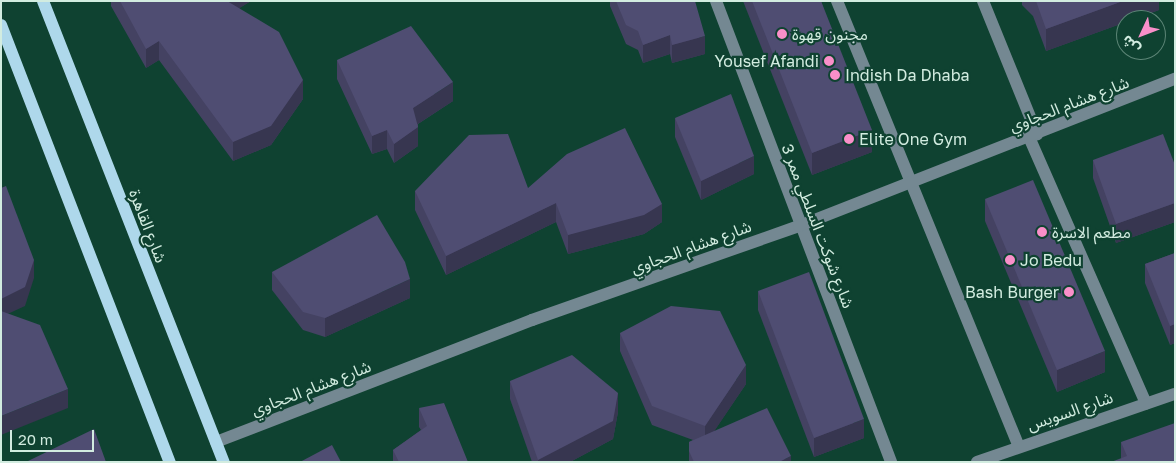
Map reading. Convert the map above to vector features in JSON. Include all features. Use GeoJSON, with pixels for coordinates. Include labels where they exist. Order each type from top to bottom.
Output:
{"type":"FeatureCollection","features":[{"type":"Feature","properties":{"kind":"main road","name":"شارع القاهرة"},"geometry":{"type":"LineString","coordinates":[[43,1],[224,462]]}},
{"type":"Feature","properties":{"kind":"main road"},"geometry":{"type":"LineString","coordinates":[[1,24],[170,462]]}},
{"type":"Feature","properties":{"kind":"street","name":"شارع شوكت السلطي ممر 3"},"geometry":{"type":"LineString","coordinates":[[716,1],[799,226],[891,462]]}},
{"type":"Feature","properties":{"kind":"street"},"geometry":{"type":"LineString","coordinates":[[837,1],[912,180],[1019,446]]}},
{"type":"Feature","properties":{"kind":"street"},"geometry":{"type":"LineString","coordinates":[[983,1],[1033,136],[1146,403]]}},
{"type":"Feature","properties":{"kind":"street","name":"شارع هشام الحجاوي"},"geometry":{"type":"LineString","coordinates":[[216,442],[532,320],[799,226],[912,180],[1033,136],[1175,79]]}},
{"type":"Feature","properties":{"kind":"street","name":"شارع السويس"},"geometry":{"type":"LineString","coordinates":[[977,462],[1175,394]]}},
{"type":"Feature","properties":{"kind":"building"},"geometry":{"type":"Polygon","coordinates":[[[120,1],[227,1],[279,32],[303,80],[271,126],[233,142],[159,41],[146,49],[120,1]]]}},
{"type":"Feature","properties":{"kind":"building"},"geometry":{"type":"Polygon","coordinates":[[[616,1],[695,1],[705,36],[672,45],[670,35],[643,45],[638,31],[626,25],[616,1]]]}},
{"type":"Feature","properties":{"kind":"building"},"geometry":{"type":"Polygon","coordinates":[[[752,1],[821,1],[872,130],[812,153],[752,1]]]}},
{"type":"Feature","properties":{"kind":"building"},"geometry":{"type":"Polygon","coordinates":[[[1036,1],[1123,1],[1046,29],[1036,1]]]}},
{"type":"Feature","properties":{"kind":"building"},"geometry":{"type":"Polygon","coordinates":[[[411,26],[453,82],[413,108],[418,127],[394,144],[387,130],[372,136],[337,60],[411,26]]]}},
{"type":"Feature","properties":{"kind":"building"},"geometry":{"type":"Polygon","coordinates":[[[731,94],[754,156],[701,181],[675,118],[731,94]]]}},
{"type":"Feature","properties":{"kind":"building"},"geometry":{"type":"Polygon","coordinates":[[[625,128],[662,204],[644,215],[568,235],[556,203],[446,256],[415,191],[469,135],[508,134],[528,188],[567,154],[625,128]]]}},
{"type":"Feature","properties":{"kind":"building"},"geometry":{"type":"Polygon","coordinates":[[[1163,134],[1175,165],[1175,203],[1116,224],[1093,160],[1163,134]]]}},
{"type":"Feature","properties":{"kind":"building"},"geometry":{"type":"Polygon","coordinates":[[[1033,180],[1105,351],[1057,370],[985,199],[1033,180]]]}},
{"type":"Feature","properties":{"kind":"building"},"geometry":{"type":"Polygon","coordinates":[[[6,186],[34,260],[25,287],[1,299],[1,188],[6,186]]]}},
{"type":"Feature","properties":{"kind":"building"},"geometry":{"type":"Polygon","coordinates":[[[377,215],[405,262],[410,279],[325,318],[303,312],[272,272],[377,215]]]}},
{"type":"Feature","properties":{"kind":"building"},"geometry":{"type":"Polygon","coordinates":[[[1175,253],[1175,324],[1170,326],[1145,264],[1175,253]]]}},
{"type":"Feature","properties":{"kind":"building"},"geometry":{"type":"Polygon","coordinates":[[[809,272],[864,419],[814,438],[758,291],[809,272]]]}},
{"type":"Feature","properties":{"kind":"building"},"geometry":{"type":"Polygon","coordinates":[[[671,306],[720,311],[746,365],[705,426],[652,406],[620,333],[671,306]]]}},
{"type":"Feature","properties":{"kind":"building"},"geometry":{"type":"Polygon","coordinates":[[[1,311],[40,325],[68,389],[1,416],[1,311]]]}},
{"type":"Feature","properties":{"kind":"building"},"geometry":{"type":"Polygon","coordinates":[[[572,355],[618,393],[613,421],[538,460],[510,381],[572,355]]]}},
{"type":"Feature","properties":{"kind":"building"},"geometry":{"type":"Polygon","coordinates":[[[444,403],[468,462],[399,462],[393,450],[427,426],[419,408],[444,403]]]}},
{"type":"Feature","properties":{"kind":"building"},"geometry":{"type":"Polygon","coordinates":[[[767,408],[791,456],[779,462],[694,462],[689,451],[689,442],[767,408]]]}},
{"type":"Feature","properties":{"kind":"building"},"geometry":{"type":"Polygon","coordinates":[[[1175,423],[1175,462],[1111,462],[1127,456],[1121,442],[1175,423]]]}},
{"type":"Feature","properties":{"kind":"building"},"geometry":{"type":"Polygon","coordinates":[[[94,429],[106,462],[28,462],[28,461],[94,429]]]}},
{"type":"Feature","properties":{"kind":"building"},"geometry":{"type":"Polygon","coordinates":[[[332,445],[341,462],[300,462],[332,445]]]}},
{"type":"Feature","properties":{"kind":"place","name":"مجنون قهوة"},"geometry":{"type":"Point","coordinates":[782,34]}},
{"type":"Feature","properties":{"kind":"place","name":"Yousef Afandi"},"geometry":{"type":"Point","coordinates":[829,61]}},
{"type":"Feature","properties":{"kind":"place","name":"Indish Da Dhaba"},"geometry":{"type":"Point","coordinates":[835,75]}},
{"type":"Feature","properties":{"kind":"place","name":"Elite One Gym"},"geometry":{"type":"Point","coordinates":[849,139]}},
{"type":"Feature","properties":{"kind":"place","name":"مطعم الاسرة"},"geometry":{"type":"Point","coordinates":[1042,232]}},
{"type":"Feature","properties":{"kind":"place","name":"Jo Bedu"},"geometry":{"type":"Point","coordinates":[1010,260]}},
{"type":"Feature","properties":{"kind":"place","name":"Bash Burger"},"geometry":{"type":"Point","coordinates":[1069,292]}}]}
